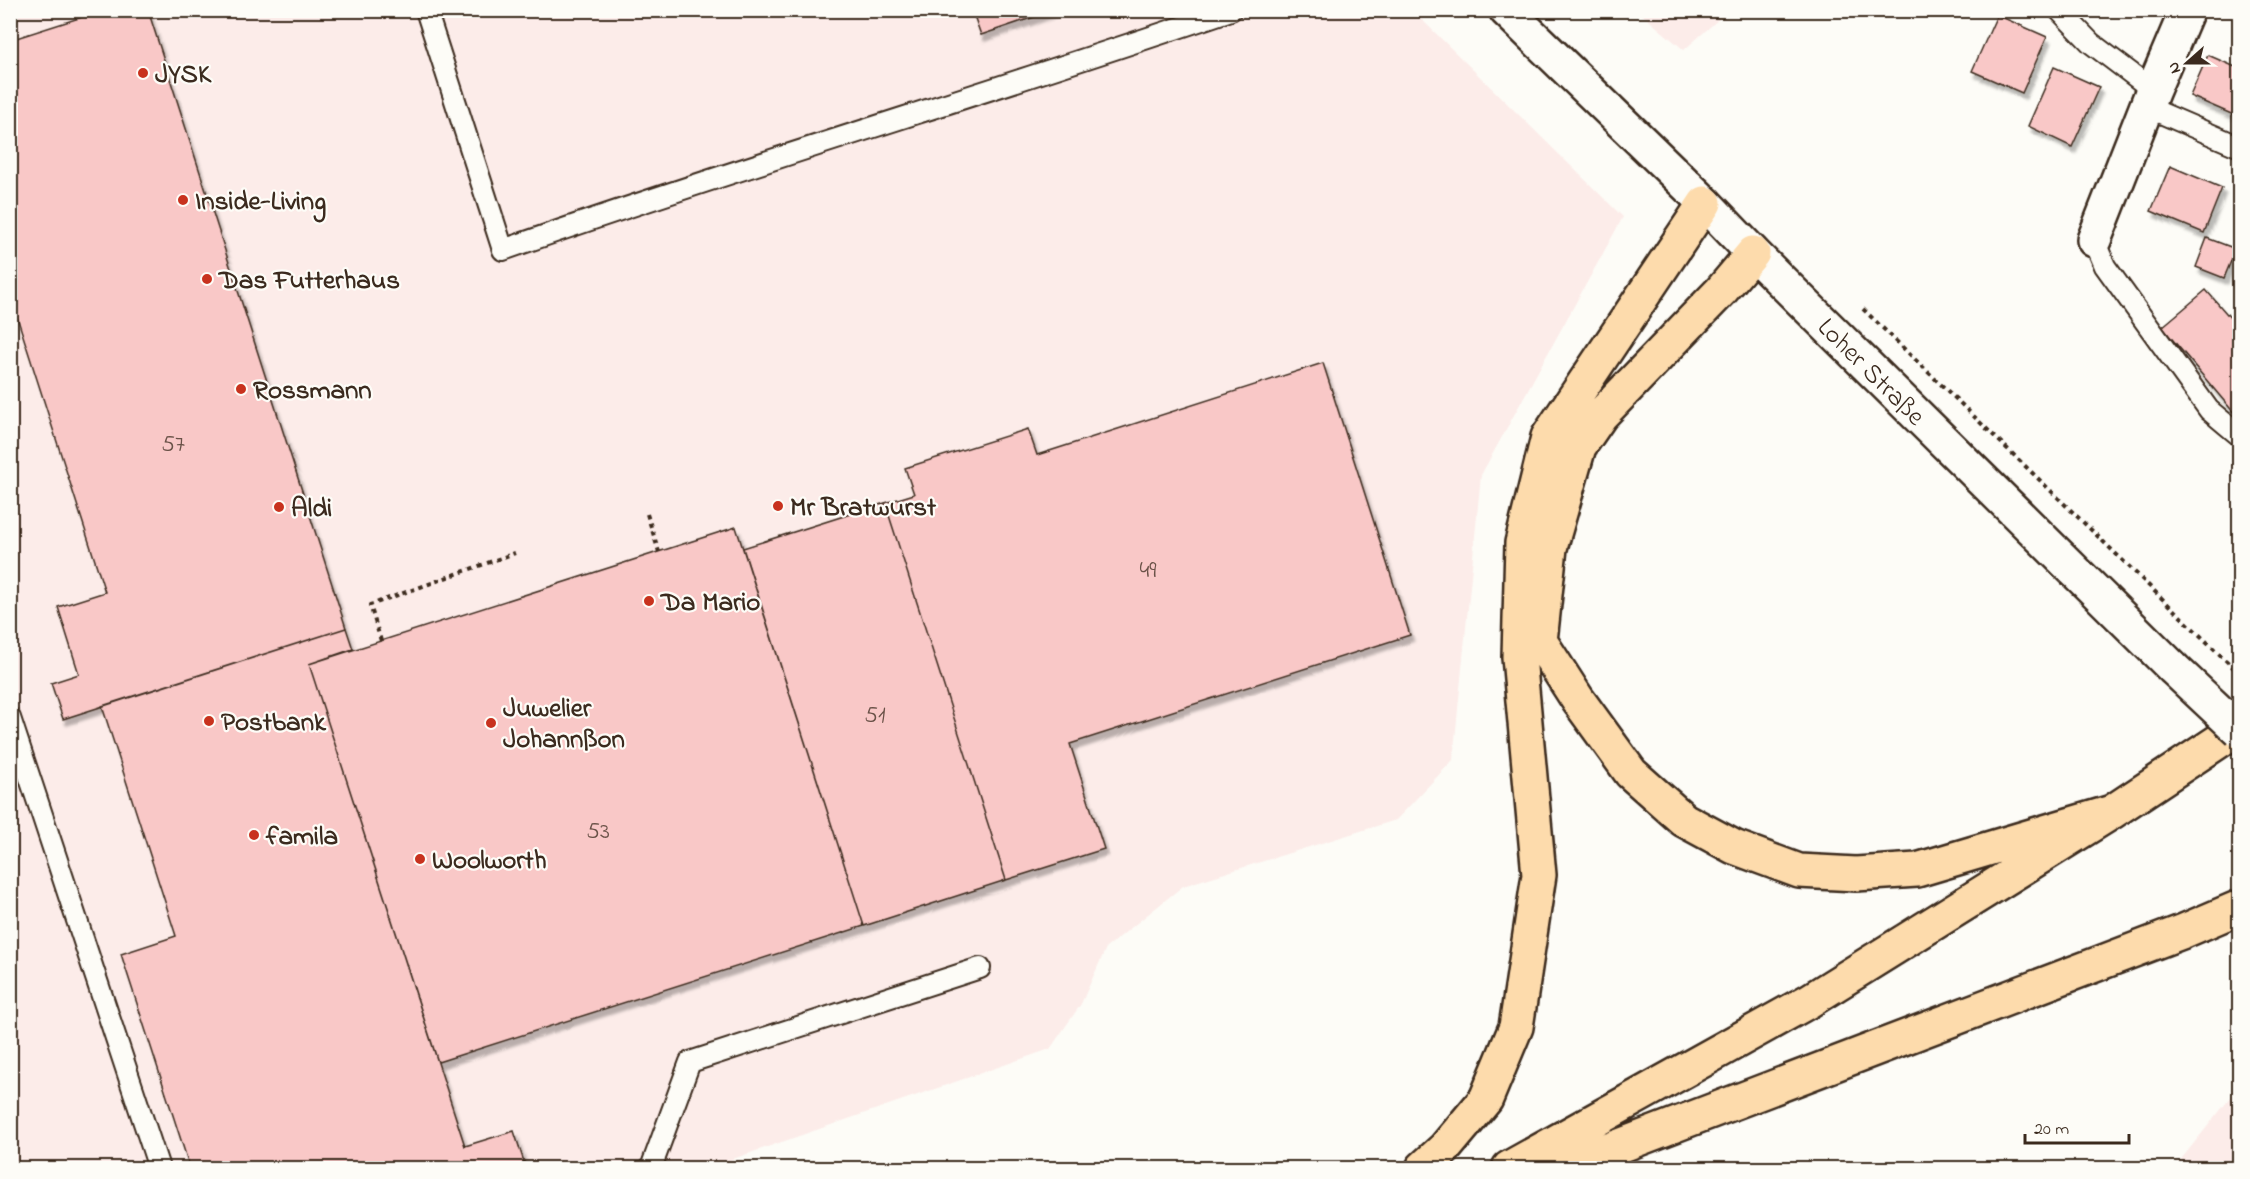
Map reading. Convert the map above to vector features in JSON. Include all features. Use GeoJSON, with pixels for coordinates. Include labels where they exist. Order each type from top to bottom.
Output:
{"type":"FeatureCollection","features":[{"type":"Feature","properties":{"kind":"main road","name":"Loher Straße"},"geometry":{"type":"LineString","coordinates":[[1506,10],[1705,203],[2172,668],[2240,729]]}},
{"type":"Feature","properties":{"kind":"main road"},"geometry":{"type":"LineString","coordinates":[[2094,240],[2187,10]]}},
{"type":"Feature","properties":{"kind":"main road"},"geometry":{"type":"LineString","coordinates":[[1423,1168],[1445,1148],[1486,1099],[1516,1027],[1539,875],[1520,657],[1522,543],[1548,437],[1705,203]]}},
{"type":"Feature","properties":{"kind":"main road"},"geometry":{"type":"LineString","coordinates":[[1753,253],[1721,291],[1601,415],[1579,447],[1550,548],[1540,641],[1578,700],[1631,773],[1684,820],[1734,847],[1799,871],[1856,874],[1917,870],[2112,813]]}},
{"type":"Feature","properties":{"kind":"main road"},"geometry":{"type":"LineString","coordinates":[[1509,1168],[1809,1001],[2112,813],[2240,729]]}},
{"type":"Feature","properties":{"kind":"main road"},"geometry":{"type":"LineString","coordinates":[[1562,1168],[2184,931],[2240,907]]}},
{"type":"Feature","properties":{"kind":"lane"},"geometry":{"type":"LineString","coordinates":[[426,10],[503,250],[752,165],[1079,62],[1231,10]]}},
{"type":"Feature","properties":{"kind":"lane"},"geometry":{"type":"LineString","coordinates":[[2060,10],[2091,43],[2150,98],[2240,147]]}},
{"type":"Feature","properties":{"kind":"lane"},"geometry":{"type":"LineString","coordinates":[[2094,240],[2104,266],[2209,410],[2240,436]]}},
{"type":"Feature","properties":{"kind":"lane"},"geometry":{"type":"LineString","coordinates":[[10,718],[159,1168]]}},
{"type":"Feature","properties":{"kind":"lane"},"geometry":{"type":"LineString","coordinates":[[651,1168],[690,1062],[980,968]]}},
{"type":"Feature","properties":{"kind":"path"},"geometry":{"type":"LineString","coordinates":[[1862,308],[2240,674]]}},
{"type":"Feature","properties":{"kind":"path"},"geometry":{"type":"LineString","coordinates":[[646,514],[659,552]]}},
{"type":"Feature","properties":{"kind":"path"},"geometry":{"type":"LineString","coordinates":[[381,641],[370,605],[515,553]]}},
{"type":"Feature","properties":{"kind":"shaded area"},"geometry":{"type":"Polygon","coordinates":[[[10,11],[1413,11],[1623,217],[1481,475],[1453,760],[1396,820],[1183,886],[1106,948],[1081,1004],[1050,1049],[707,1168],[11,1168],[10,11]]]}},
{"type":"Feature","properties":{"kind":"shaded area"},"geometry":{"type":"Polygon","coordinates":[[[1638,11],[1728,11],[1684,50],[1638,11]]]}},
{"type":"Feature","properties":{"kind":"shaded area"},"geometry":{"type":"Polygon","coordinates":[[[2239,1087],[2239,1168],[2174,1168],[2239,1087]]]}},
{"type":"Feature","properties":{"kind":"building"},"geometry":{"type":"Polygon","coordinates":[[[104,10],[148,10],[346,628],[63,719],[51,683],[79,674],[58,607],[105,592],[10,295],[10,40],[104,10]]]}},
{"type":"Feature","properties":{"kind":"building"},"geometry":{"type":"Polygon","coordinates":[[[972,10],[1055,10],[981,35],[972,10]]]}},
{"type":"Feature","properties":{"kind":"building"},"geometry":{"type":"Polygon","coordinates":[[[1997,15],[2047,37],[2022,93],[1972,71],[1997,15]]]}},
{"type":"Feature","properties":{"kind":"building"},"geometry":{"type":"Polygon","coordinates":[[[2208,55],[2240,69],[2240,108],[2236,116],[2190,96],[2208,55]]]}},
{"type":"Feature","properties":{"kind":"building"},"geometry":{"type":"Polygon","coordinates":[[[2054,67],[2099,87],[2072,147],[2028,126],[2054,67]]]}},
{"type":"Feature","properties":{"kind":"building"},"geometry":{"type":"Polygon","coordinates":[[[2170,166],[2222,188],[2204,233],[2151,211],[2170,166]]]}},
{"type":"Feature","properties":{"kind":"building"},"geometry":{"type":"Polygon","coordinates":[[[2207,238],[2236,249],[2224,278],[2196,267],[2207,238]]]}},
{"type":"Feature","properties":{"kind":"building"},"geometry":{"type":"Polygon","coordinates":[[[2206,290],[2240,329],[2240,411],[2235,414],[2162,327],[2206,290]]]}},
{"type":"Feature","properties":{"kind":"building"},"geometry":{"type":"Polygon","coordinates":[[[1323,363],[1410,635],[1070,744],[1104,849],[1006,880],[885,503],[914,494],[905,468],[1028,429],[1037,455],[1323,363]]]}},
{"type":"Feature","properties":{"kind":"building"},"geometry":{"type":"Polygon","coordinates":[[[885,503],[1006,880],[864,926],[743,548],[885,503]]]}},
{"type":"Feature","properties":{"kind":"building"},"geometry":{"type":"Polygon","coordinates":[[[736,527],[864,926],[438,1062],[309,664],[736,527]]]}},
{"type":"Feature","properties":{"kind":"building","name":"famila"},"geometry":{"type":"Polygon","coordinates":[[[346,628],[353,649],[309,664],[465,1146],[514,1131],[526,1168],[190,1168],[121,954],[176,936],[102,706],[346,628]]]}},
{"type":"Feature","properties":{"kind":"place","name":"JYSK"},"geometry":{"type":"Point","coordinates":[143,73]}},
{"type":"Feature","properties":{"kind":"place","name":"Inside-Living"},"geometry":{"type":"Point","coordinates":[183,200]}},
{"type":"Feature","properties":{"kind":"place","name":"Das Futterhaus"},"geometry":{"type":"Point","coordinates":[207,279]}},
{"type":"Feature","properties":{"kind":"place","name":"Rossmann"},"geometry":{"type":"Point","coordinates":[241,389]}},
{"type":"Feature","properties":{"kind":"place","name":"Mr Bratwurst"},"geometry":{"type":"Point","coordinates":[778,506]}},
{"type":"Feature","properties":{"kind":"place","name":"Aldi"},"geometry":{"type":"Point","coordinates":[279,507]}},
{"type":"Feature","properties":{"kind":"place","name":"Da Mario"},"geometry":{"type":"Point","coordinates":[649,601]}},
{"type":"Feature","properties":{"kind":"place","name":"Postbank"},"geometry":{"type":"Point","coordinates":[209,721]}},
{"type":"Feature","properties":{"kind":"place","name":"Juwelier Johannßon"},"geometry":{"type":"Point","coordinates":[491,723]}},
{"type":"Feature","properties":{"kind":"place","name":"famila"},"geometry":{"type":"Point","coordinates":[254,835]}},
{"type":"Feature","properties":{"kind":"place","name":"Woolworth"},"geometry":{"type":"Point","coordinates":[420,859]}}]}
